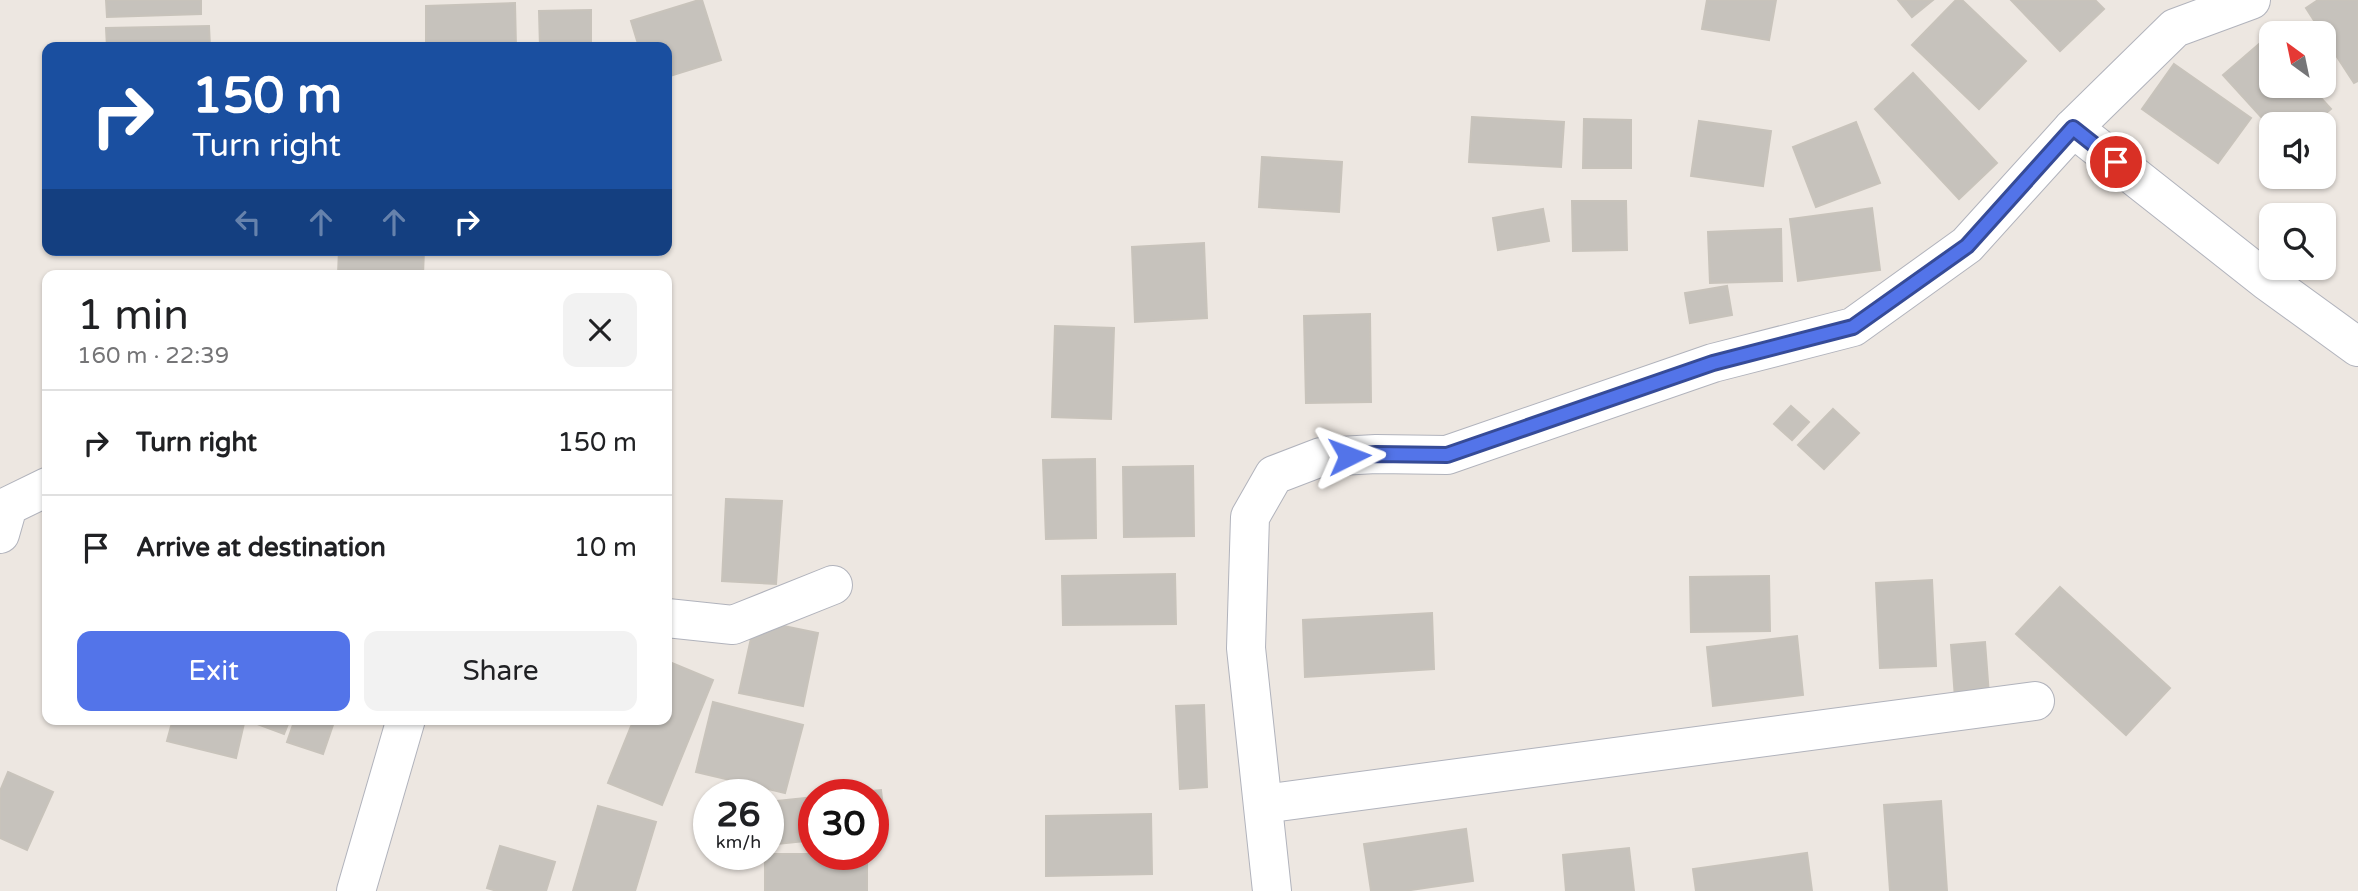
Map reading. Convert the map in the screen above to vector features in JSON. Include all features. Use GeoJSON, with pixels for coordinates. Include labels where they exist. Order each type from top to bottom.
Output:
{"type":"FeatureCollection","features":[{"type":"Feature","properties":{"kind":"street"},"geometry":{"type":"LineString","coordinates":[[1272,891],[1246,648],[1250,517],[1274,475],[1321,457],[1376,454],[1447,455],[1713,363],[1853,327],[1967,246],[2073,128],[2175,28],[2251,0]]}},
{"type":"Feature","properties":{"kind":"street"},"geometry":{"type":"LineString","coordinates":[[2073,128],[2267,281],[2358,346]]}},
{"type":"Feature","properties":{"kind":"street"},"geometry":{"type":"LineString","coordinates":[[0,534],[8,506],[42,489]]}},
{"type":"Feature","properties":{"kind":"street"},"geometry":{"type":"LineString","coordinates":[[672,619],[733,625],[833,584]]}},
{"type":"Feature","properties":{"kind":"street"},"geometry":{"type":"LineString","coordinates":[[1263,804],[2035,701]]}},
{"type":"Feature","properties":{"kind":"street"},"geometry":{"type":"LineString","coordinates":[[356,891],[404,725]]}},
{"type":"Feature","properties":{"kind":"building"},"geometry":{"type":"Polygon","coordinates":[[[106,0],[201,0],[201,14],[107,17],[106,0]]]}},
{"type":"Feature","properties":{"kind":"building"},"geometry":{"type":"Polygon","coordinates":[[[702,0],[721,60],[672,75],[672,42],[637,42],[631,21],[702,0]]]}},
{"type":"Feature","properties":{"kind":"building"},"geometry":{"type":"Polygon","coordinates":[[[1707,0],[1776,0],[1769,40],[1702,29],[1707,0]]]}},
{"type":"Feature","properties":{"kind":"building"},"geometry":{"type":"Polygon","coordinates":[[[1898,0],[1933,0],[1912,17],[1898,0]]]}},
{"type":"Feature","properties":{"kind":"building"},"geometry":{"type":"Polygon","coordinates":[[[1956,0],[1962,0],[2026,61],[1979,109],[1912,45],[1956,0]]]}},
{"type":"Feature","properties":{"kind":"building"},"geometry":{"type":"Polygon","coordinates":[[[2011,0],[2095,0],[2104,9],[2060,51],[2011,0]]]}},
{"type":"Feature","properties":{"kind":"building"},"geometry":{"type":"Polygon","coordinates":[[[2318,0],[2358,0],[2358,81],[2354,83],[2336,55],[2336,21],[2314,21],[2306,8],[2318,0]]]}},
{"type":"Feature","properties":{"kind":"building"},"geometry":{"type":"Polygon","coordinates":[[[515,3],[516,42],[426,42],[426,6],[515,3]]]}},
{"type":"Feature","properties":{"kind":"building"},"geometry":{"type":"Polygon","coordinates":[[[591,10],[591,42],[540,42],[539,11],[591,10]]]}},
{"type":"Feature","properties":{"kind":"building"},"geometry":{"type":"Polygon","coordinates":[[[209,26],[210,42],[107,42],[106,28],[209,26]]]}},
{"type":"Feature","properties":{"kind":"building"},"geometry":{"type":"Polygon","coordinates":[[[2259,44],[2259,98],[2321,98],[2331,109],[2327,112],[2259,112],[2259,115],[2223,75],[2259,44]]]}},
{"type":"Feature","properties":{"kind":"building"},"geometry":{"type":"Polygon","coordinates":[[[2174,64],[2251,118],[2218,163],[2142,109],[2174,64]]]}},
{"type":"Feature","properties":{"kind":"building"},"geometry":{"type":"Polygon","coordinates":[[[1913,73],[1997,163],[1959,199],[1875,109],[1913,73]]]}},
{"type":"Feature","properties":{"kind":"building"},"geometry":{"type":"Polygon","coordinates":[[[1472,117],[1564,122],[1561,167],[1469,162],[1472,117]]]}},
{"type":"Feature","properties":{"kind":"building"},"geometry":{"type":"Polygon","coordinates":[[[1584,119],[1631,120],[1631,168],[1583,168],[1584,119]]]}},
{"type":"Feature","properties":{"kind":"building"},"geometry":{"type":"Polygon","coordinates":[[[1699,121],[1771,131],[1763,186],[1691,176],[1699,121]]]}},
{"type":"Feature","properties":{"kind":"building"},"geometry":{"type":"Polygon","coordinates":[[[1856,122],[1880,183],[1816,207],[1793,147],[1856,122]]]}},
{"type":"Feature","properties":{"kind":"building"},"geometry":{"type":"Polygon","coordinates":[[[1262,157],[1342,162],[1339,212],[1259,207],[1262,157]]]}},
{"type":"Feature","properties":{"kind":"building"},"geometry":{"type":"Polygon","coordinates":[[[1572,201],[1626,201],[1627,250],[1573,251],[1572,201]]]}},
{"type":"Feature","properties":{"kind":"building"},"geometry":{"type":"Polygon","coordinates":[[[1872,208],[1880,270],[1798,281],[1790,219],[1872,208]]]}},
{"type":"Feature","properties":{"kind":"building"},"geometry":{"type":"Polygon","coordinates":[[[1543,209],[1549,241],[1498,250],[1493,218],[1543,209]]]}},
{"type":"Feature","properties":{"kind":"building"},"geometry":{"type":"Polygon","coordinates":[[[1781,229],[1782,281],[1710,283],[1708,232],[1781,229]]]}},
{"type":"Feature","properties":{"kind":"building"},"geometry":{"type":"Polygon","coordinates":[[[1204,243],[1207,318],[1135,322],[1132,247],[1204,243]]]}},
{"type":"Feature","properties":{"kind":"building"},"geometry":{"type":"Polygon","coordinates":[[[339,256],[424,256],[423,270],[338,270],[339,256]]]}},
{"type":"Feature","properties":{"kind":"building"},"geometry":{"type":"Polygon","coordinates":[[[1727,286],[1732,315],[1690,323],[1685,293],[1727,286]]]}},
{"type":"Feature","properties":{"kind":"building"},"geometry":{"type":"Polygon","coordinates":[[[1370,314],[1371,402],[1306,403],[1304,316],[1370,314]]]}},
{"type":"Feature","properties":{"kind":"building"},"geometry":{"type":"Polygon","coordinates":[[[1055,326],[1114,328],[1111,419],[1052,417],[1055,326]]]}},
{"type":"Feature","properties":{"kind":"building"},"geometry":{"type":"Polygon","coordinates":[[[1791,406],[1809,422],[1792,440],[1774,424],[1791,406]]]}},
{"type":"Feature","properties":{"kind":"building"},"geometry":{"type":"Polygon","coordinates":[[[1833,409],[1859,433],[1824,469],[1798,445],[1833,409]]]}},
{"type":"Feature","properties":{"kind":"building"},"geometry":{"type":"Polygon","coordinates":[[[1095,459],[1096,538],[1046,539],[1043,460],[1095,459]]]}},
{"type":"Feature","properties":{"kind":"building"},"geometry":{"type":"Polygon","coordinates":[[[1193,466],[1194,536],[1124,537],[1123,467],[1193,466]]]}},
{"type":"Feature","properties":{"kind":"building"},"geometry":{"type":"Polygon","coordinates":[[[726,499],[782,501],[776,584],[722,581],[726,499]]]}},
{"type":"Feature","properties":{"kind":"building"},"geometry":{"type":"Polygon","coordinates":[[[1175,574],[1176,624],[1063,625],[1062,576],[1175,574]]]}},
{"type":"Feature","properties":{"kind":"building"},"geometry":{"type":"Polygon","coordinates":[[[1769,576],[1770,631],[1691,632],[1690,577],[1769,576]]]}},
{"type":"Feature","properties":{"kind":"building"},"geometry":{"type":"Polygon","coordinates":[[[1932,580],[1936,666],[1880,668],[1876,583],[1932,580]]]}},
{"type":"Feature","properties":{"kind":"building"},"geometry":{"type":"Polygon","coordinates":[[[2060,587],[2170,688],[2126,735],[2016,634],[2060,587]]]}},
{"type":"Feature","properties":{"kind":"building"},"geometry":{"type":"Polygon","coordinates":[[[1432,613],[1434,669],[1305,677],[1303,620],[1432,613]]]}},
{"type":"Feature","properties":{"kind":"building"},"geometry":{"type":"Polygon","coordinates":[[[755,620],[818,633],[803,706],[739,693],[755,620]]]}},
{"type":"Feature","properties":{"kind":"building"},"geometry":{"type":"Polygon","coordinates":[[[1797,636],[1803,695],[1713,706],[1707,647],[1797,636]]]}},
{"type":"Feature","properties":{"kind":"building"},"geometry":{"type":"Polygon","coordinates":[[[1985,642],[1989,695],[1955,698],[1951,645],[1985,642]]]}},
{"type":"Feature","properties":{"kind":"building"},"geometry":{"type":"Polygon","coordinates":[[[672,663],[713,680],[662,805],[608,783],[632,725],[672,725],[672,663]]]}},
{"type":"Feature","properties":{"kind":"building"},"geometry":{"type":"Polygon","coordinates":[[[713,702],[803,725],[785,793],[784,779],[726,779],[696,772],[713,702]]]}},
{"type":"Feature","properties":{"kind":"building"},"geometry":{"type":"Polygon","coordinates":[[[1204,705],[1207,787],[1180,789],[1176,706],[1204,705]]]}},
{"type":"Feature","properties":{"kind":"building"},"geometry":{"type":"Polygon","coordinates":[[[171,725],[244,725],[236,758],[167,741],[171,725]]]}},
{"type":"Feature","properties":{"kind":"building"},"geometry":{"type":"Polygon","coordinates":[[[260,725],[288,725],[284,734],[260,725]]]}},
{"type":"Feature","properties":{"kind":"building"},"geometry":{"type":"Polygon","coordinates":[[[293,725],[333,725],[323,754],[287,742],[293,725]]]}},
{"type":"Feature","properties":{"kind":"building"},"geometry":{"type":"Polygon","coordinates":[[[8,772],[53,792],[27,850],[0,838],[0,791],[8,772]]]}},
{"type":"Feature","properties":{"kind":"building"},"geometry":{"type":"Polygon","coordinates":[[[798,799],[798,842],[784,843],[784,800],[798,799]]]}},
{"type":"Feature","properties":{"kind":"building"},"geometry":{"type":"Polygon","coordinates":[[[1941,801],[1947,891],[1890,891],[1884,805],[1941,801]]]}},
{"type":"Feature","properties":{"kind":"building"},"geometry":{"type":"Polygon","coordinates":[[[598,806],[656,822],[635,891],[573,891],[598,806]]]}},
{"type":"Feature","properties":{"kind":"building"},"geometry":{"type":"Polygon","coordinates":[[[1151,814],[1152,874],[1046,876],[1046,816],[1151,814]]]}},
{"type":"Feature","properties":{"kind":"building"},"geometry":{"type":"Polygon","coordinates":[[[1466,829],[1473,881],[1404,891],[1371,891],[1364,844],[1466,829]]]}},
{"type":"Feature","properties":{"kind":"building"},"geometry":{"type":"Polygon","coordinates":[[[500,846],[555,862],[546,891],[497,891],[487,888],[500,846]]]}},
{"type":"Feature","properties":{"kind":"building"},"geometry":{"type":"Polygon","coordinates":[[[1629,848],[1634,891],[1566,891],[1563,855],[1629,848]]]}},
{"type":"Feature","properties":{"kind":"building"},"geometry":{"type":"Polygon","coordinates":[[[1807,853],[1812,891],[1696,891],[1693,869],[1807,853]]]}},
{"type":"Feature","properties":{"kind":"building"},"geometry":{"type":"Polygon","coordinates":[[[784,854],[798,854],[798,870],[867,870],[867,891],[765,891],[765,870],[784,870],[784,854]]]}},
{"type":"Feature","properties":{"kind":"route"},"geometry":{"type":"LineString","coordinates":[[1349,456],[1447,455],[1713,363],[1853,327],[1967,246],[2073,128],[2116,162]]}}]}
